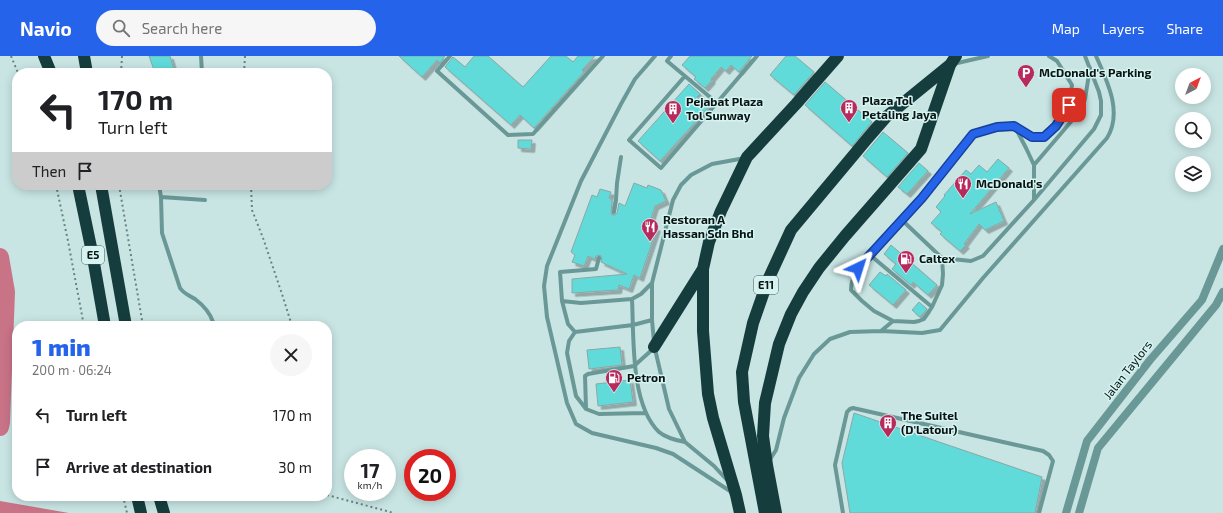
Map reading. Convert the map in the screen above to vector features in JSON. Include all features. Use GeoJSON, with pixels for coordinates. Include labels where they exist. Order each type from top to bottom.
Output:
{"type":"FeatureCollection","features":[{"type":"Feature","properties":{"kind":"highway"},"geometry":{"type":"LineString","coordinates":[[44,56],[49,68]]}},
{"type":"Feature","properties":{"kind":"highway"},"geometry":{"type":"LineString","coordinates":[[84,56],[85,68]]}},
{"type":"Feature","properties":{"kind":"highway"},"geometry":{"type":"LineString","coordinates":[[740,513],[735,490],[713,418],[708,394],[703,331],[703,269],[711,237],[721,211],[747,157],[796,104],[834,58]]}},
{"type":"Feature","properties":{"kind":"highway"},"geometry":{"type":"LineString","coordinates":[[776,513],[763,436],[765,403],[779,344],[790,314],[819,268],[921,149],[953,60]]}},
{"type":"Feature","properties":{"kind":"highway","name":"E11"},"geometry":{"type":"LineString","coordinates":[[765,513],[744,402],[742,372],[753,323],[768,280],[790,230],[795,224],[886,117],[953,60]]}},
{"type":"Feature","properties":{"kind":"highway","name":"E5"},"geometry":{"type":"LineString","coordinates":[[79,190],[104,321]]}},
{"type":"Feature","properties":{"kind":"highway","name":"E5"},"geometry":{"type":"LineString","coordinates":[[102,190],[125,321]]}},
{"type":"Feature","properties":{"kind":"highway"},"geometry":{"type":"LineString","coordinates":[[654,348],[703,269]]}},
{"type":"Feature","properties":{"kind":"highway"},"geometry":{"type":"LineString","coordinates":[[138,501],[141,513]]}},
{"type":"Feature","properties":{"kind":"highway"},"geometry":{"type":"LineString","coordinates":[[160,501],[164,513]]}},
{"type":"Feature","properties":{"kind":"street","name":"Jalan Taylors"},"geometry":{"type":"LineString","coordinates":[[1066,513],[1087,441],[1150,360],[1202,300],[1223,249]]}},
{"type":"Feature","properties":{"kind":"street"},"geometry":{"type":"LineString","coordinates":[[1079,513],[1098,448],[1219,304],[1223,292]]}},
{"type":"Feature","properties":{"kind":"lane"},"geometry":{"type":"LineString","coordinates":[[201,56],[202,68]]}},
{"type":"Feature","properties":{"kind":"lane"},"geometry":{"type":"LineString","coordinates":[[450,56],[437,71],[508,134],[533,134],[603,56]]}},
{"type":"Feature","properties":{"kind":"lane"},"geometry":{"type":"LineString","coordinates":[[655,56],[636,79],[621,104],[581,181],[547,266],[544,286],[547,318],[567,403],[576,424],[592,433],[656,448],[673,454],[735,490]]}},
{"type":"Feature","properties":{"kind":"lane"},"geometry":{"type":"LineString","coordinates":[[671,56],[667,61],[717,103]]}},
{"type":"Feature","properties":{"kind":"lane"},"geometry":{"type":"LineString","coordinates":[[686,76],[629,140],[661,168],[757,56]]}},
{"type":"Feature","properties":{"kind":"lane"},"geometry":{"type":"LineString","coordinates":[[953,60],[988,56]]}},
{"type":"Feature","properties":{"kind":"lane"},"geometry":{"type":"LineString","coordinates":[[942,258],[942,285],[932,308],[924,319],[919,321],[893,321],[874,311],[851,290],[853,277],[858,268],[903,221],[973,134],[997,127],[1014,126],[1032,137],[1044,137],[1056,126],[1069,105],[1072,85],[1057,61],[1049,56]]}},
{"type":"Feature","properties":{"kind":"lane"},"geometry":{"type":"LineString","coordinates":[[903,221],[942,258],[971,260],[983,256],[1034,200],[1094,129],[1101,115],[1101,100],[1085,56]]}},
{"type":"Feature","properties":{"kind":"lane"},"geometry":{"type":"LineString","coordinates":[[767,465],[776,450],[784,418],[799,378],[814,354],[830,339],[850,332],[881,331],[922,333],[940,330],[983,278],[1107,138],[1113,125],[1114,110],[1109,86],[1096,56]]}},
{"type":"Feature","properties":{"kind":"lane"},"geometry":{"type":"LineString","coordinates":[[1034,165],[1081,110],[1085,100],[1090,68]]}},
{"type":"Feature","properties":{"kind":"lane"},"geometry":{"type":"LineString","coordinates":[[1014,126],[1034,165],[1034,200]]}},
{"type":"Feature","properties":{"kind":"lane"},"geometry":{"type":"LineString","coordinates":[[614,212],[622,157]]}},
{"type":"Feature","properties":{"kind":"lane"},"geometry":{"type":"LineString","coordinates":[[735,490],[714,466],[685,442],[669,409],[654,348],[652,283],[673,200],[681,185],[691,175],[712,164],[747,157]]}},
{"type":"Feature","properties":{"kind":"lane"},"geometry":{"type":"LineString","coordinates":[[160,190],[162,233],[180,288],[182,292],[196,300],[210,314],[213,321]]}},
{"type":"Feature","properties":{"kind":"lane"},"geometry":{"type":"LineString","coordinates":[[161,196],[205,200]]}},
{"type":"Feature","properties":{"kind":"lane"},"geometry":{"type":"LineString","coordinates":[[870,255],[932,308]]}},
{"type":"Feature","properties":{"kind":"lane"},"geometry":{"type":"LineString","coordinates":[[575,332],[568,324],[562,301],[560,272],[596,269],[599,258]]}},
{"type":"Feature","properties":{"kind":"lane"},"geometry":{"type":"LineString","coordinates":[[562,301],[581,303],[632,299],[641,294],[652,283]]}},
{"type":"Feature","properties":{"kind":"lane"},"geometry":{"type":"LineString","coordinates":[[632,299],[634,366],[645,413],[659,432],[666,437],[685,442]]}},
{"type":"Feature","properties":{"kind":"lane"},"geometry":{"type":"LineString","coordinates":[[645,413],[599,414],[586,409],[576,396],[567,353],[569,341],[575,332],[633,325],[652,320]]}},
{"type":"Feature","properties":{"kind":"lane"},"geometry":{"type":"LineString","coordinates":[[881,331],[893,321]]}},
{"type":"Feature","properties":{"kind":"lane"},"geometry":{"type":"LineString","coordinates":[[586,409],[585,376],[588,374],[634,366],[654,348]]}},
{"type":"Feature","properties":{"kind":"lane"},"geometry":{"type":"LineString","coordinates":[[843,513],[836,464],[847,412],[853,408],[1043,451],[1054,461],[1038,513]]}},
{"type":"Feature","properties":{"kind":"path"},"geometry":{"type":"LineString","coordinates":[[11,56],[16,68]]}},
{"type":"Feature","properties":{"kind":"path"},"geometry":{"type":"LineString","coordinates":[[121,68],[122,56]]}},
{"type":"Feature","properties":{"kind":"path"},"geometry":{"type":"LineString","coordinates":[[244,68],[245,56]]}},
{"type":"Feature","properties":{"kind":"path"},"geometry":{"type":"LineString","coordinates":[[57,190],[83,321]]}},
{"type":"Feature","properties":{"kind":"path"},"geometry":{"type":"LineString","coordinates":[[120,190],[142,321]]}},
{"type":"Feature","properties":{"kind":"path"},"geometry":{"type":"LineString","coordinates":[[252,190],[252,210],[263,238],[290,321]]}},
{"type":"Feature","properties":{"kind":"path"},"geometry":{"type":"LineString","coordinates":[[332,496],[394,513]]}},
{"type":"Feature","properties":{"kind":"path"},"geometry":{"type":"LineString","coordinates":[[124,501],[127,513]]}},
{"type":"Feature","properties":{"kind":"shaded area"},"geometry":{"type":"Polygon","coordinates":[[[0,501],[69,513],[0,513],[0,501]]]}},
{"type":"Feature","properties":{"kind":"building"},"geometry":{"type":"Polygon","coordinates":[[[149,56],[170,56],[173,68],[153,68],[149,56]]]}},
{"type":"Feature","properties":{"kind":"building"},"geometry":{"type":"Polygon","coordinates":[[[399,56],[445,56],[440,63],[437,60],[422,77],[399,56]]]}},
{"type":"Feature","properties":{"kind":"building"},"geometry":{"type":"Polygon","coordinates":[[[474,56],[488,56],[523,87],[551,56],[566,56],[573,62],[578,56],[595,56],[582,70],[584,72],[534,128],[520,115],[511,125],[445,67],[453,57],[465,67],[474,56]]]}},
{"type":"Feature","properties":{"kind":"building"},"geometry":{"type":"Polygon","coordinates":[[[690,56],[752,56],[739,72],[731,65],[726,71],[721,67],[705,88],[694,79],[696,77],[682,65],[690,56]]]}},
{"type":"Feature","properties":{"kind":"building"},"geometry":{"type":"Polygon","coordinates":[[[786,56],[795,56],[814,72],[794,95],[770,75],[786,56]]]}},
{"type":"Feature","properties":{"kind":"building"},"geometry":{"type":"Polygon","coordinates":[[[825,82],[872,122],[852,146],[805,105],[825,82]]]}},
{"type":"Feature","properties":{"kind":"building","name":"Pejabat Plaza Tol Sunway"},"geometry":{"type":"Polygon","coordinates":[[[689,84],[700,94],[697,97],[709,107],[660,161],[638,141],[689,84]]]}},
{"type":"Feature","properties":{"kind":"building"},"geometry":{"type":"Polygon","coordinates":[[[883,132],[908,153],[887,177],[863,156],[883,132]]]}},
{"type":"Feature","properties":{"kind":"building"},"geometry":{"type":"Polygon","coordinates":[[[518,140],[532,140],[531,149],[518,148],[518,140]]]}},
{"type":"Feature","properties":{"kind":"building","name":"McDonald's"},"geometry":{"type":"Polygon","coordinates":[[[998,159],[1009,168],[970,214],[996,202],[1004,221],[985,230],[979,224],[964,244],[966,245],[960,251],[940,234],[942,232],[931,223],[941,212],[936,207],[945,196],[944,195],[966,170],[971,174],[979,165],[987,172],[998,159]]]}},
{"type":"Feature","properties":{"kind":"building"},"geometry":{"type":"Polygon","coordinates":[[[919,163],[928,171],[907,194],[898,187],[919,163]]]}},
{"type":"Feature","properties":{"kind":"building"},"geometry":{"type":"Polygon","coordinates":[[[634,183],[647,188],[648,185],[661,190],[666,201],[655,206],[649,225],[657,228],[640,278],[634,275],[629,289],[619,285],[618,290],[572,293],[572,279],[627,274],[601,262],[602,258],[600,255],[596,256],[595,259],[588,256],[584,266],[572,262],[575,255],[571,252],[592,195],[597,197],[600,189],[611,192],[609,198],[612,200],[611,213],[612,215],[615,215],[617,213],[619,203],[625,206],[634,183]]]}},
{"type":"Feature","properties":{"kind":"building"},"geometry":{"type":"Polygon","coordinates":[[[891,245],[937,285],[928,295],[913,282],[911,285],[892,269],[896,264],[884,254],[891,245]]]}},
{"type":"Feature","properties":{"kind":"building"},"geometry":{"type":"Polygon","coordinates":[[[880,272],[886,276],[887,274],[906,290],[893,305],[869,285],[880,272]]]}},
{"type":"Feature","properties":{"kind":"building"},"geometry":{"type":"Polygon","coordinates":[[[919,302],[927,309],[920,317],[912,310],[919,302]]]}},
{"type":"Feature","properties":{"kind":"building"},"geometry":{"type":"Polygon","coordinates":[[[620,347],[622,365],[589,369],[587,350],[620,347]]]}},
{"type":"Feature","properties":{"kind":"building","name":"Petron"},"geometry":{"type":"Polygon","coordinates":[[[630,380],[633,402],[598,406],[596,384],[630,380]]]}},
{"type":"Feature","properties":{"kind":"building","name":"The Suitel (D'Latour)"},"geometry":{"type":"Polygon","coordinates":[[[854,413],[1042,477],[1035,513],[850,513],[842,463],[854,413]]]}},
{"type":"Feature","properties":{"kind":"waterway"},"geometry":{"type":"LineString","coordinates":[[0,257],[6,292],[0,427]]}},
{"type":"Feature","properties":{"kind":"place","name":"McDonald's Parking"},"geometry":{"type":"Point","coordinates":[1026,88]}},
{"type":"Feature","properties":{"kind":"place","name":"Plaza Tol Petaling Jaya"},"geometry":{"type":"Point","coordinates":[849,123]}},
{"type":"Feature","properties":{"kind":"place","name":"Pejabat Plaza Tol Sunway"},"geometry":{"type":"Point","coordinates":[673,124]}},
{"type":"Feature","properties":{"kind":"place","name":"McDonald's"},"geometry":{"type":"Point","coordinates":[963,199]}},
{"type":"Feature","properties":{"kind":"place","name":"Restoran A Hassan Sdn Bhd"},"geometry":{"type":"Point","coordinates":[650,242]}},
{"type":"Feature","properties":{"kind":"place","name":"Caltex"},"geometry":{"type":"Point","coordinates":[906,274]}},
{"type":"Feature","properties":{"kind":"place","name":"Petron"},"geometry":{"type":"Point","coordinates":[614,393]}},
{"type":"Feature","properties":{"kind":"place","name":"The Suitel (D'Latour)"},"geometry":{"type":"Point","coordinates":[888,438]}},
{"type":"Feature","properties":{"kind":"route"},"geometry":{"type":"LineString","coordinates":[[858,268],[903,221],[973,134],[997,127],[1014,126],[1032,137],[1044,137],[1056,126],[1069,105]]}}]}
